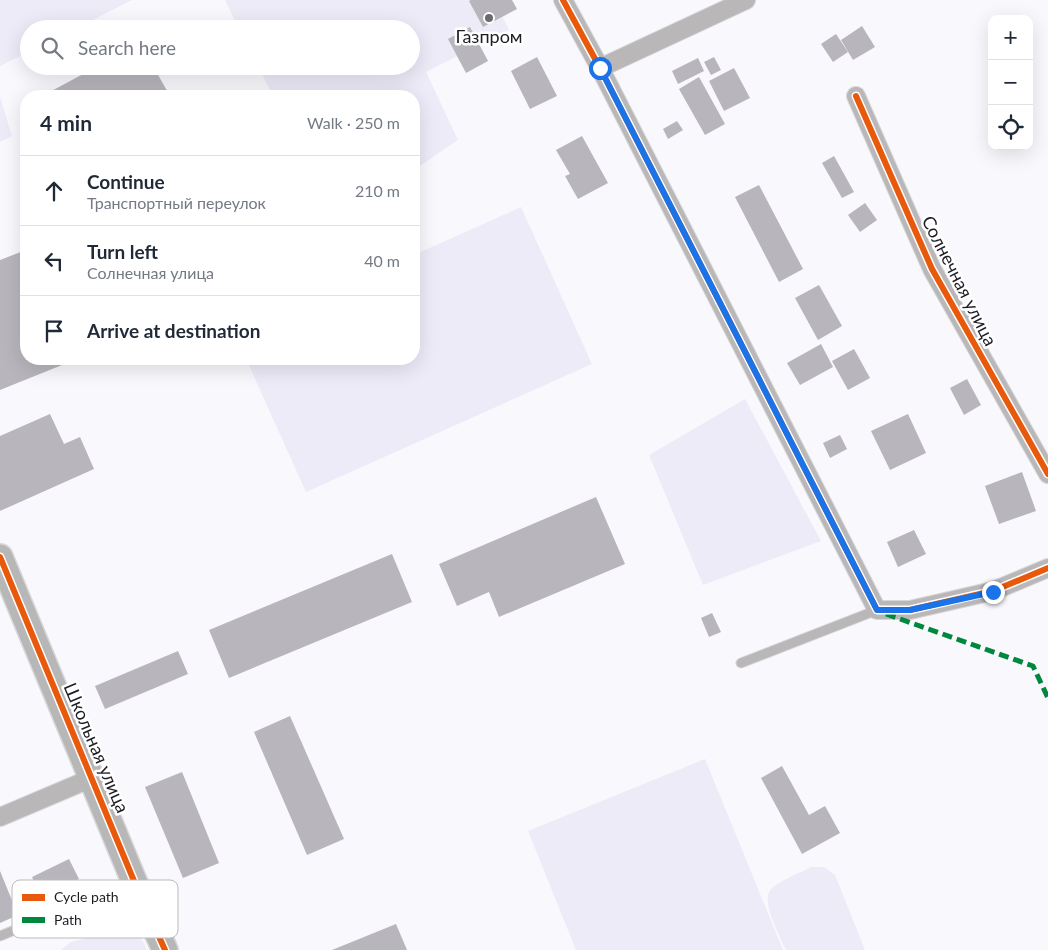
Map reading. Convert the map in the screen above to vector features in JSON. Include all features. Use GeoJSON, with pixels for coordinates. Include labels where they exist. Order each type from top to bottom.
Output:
{"type":"FeatureCollection","features":[{"type":"Feature","properties":{"kind":"street"},"geometry":{"type":"LineString","coordinates":[[564,0],[877,610],[910,610],[993,592],[1048,568]]}},
{"type":"Feature","properties":{"kind":"street"},"geometry":{"type":"LineString","coordinates":[[600,68],[746,0]]}},
{"type":"Feature","properties":{"kind":"street","name":"Солнечная улица"},"geometry":{"type":"LineString","coordinates":[[856,96],[932,269],[1048,474]]}},
{"type":"Feature","properties":{"kind":"street","name":"Школьная улица"},"geometry":{"type":"LineString","coordinates":[[0,558],[134,880]]}},
{"type":"Feature","properties":{"kind":"street","name":"Школьная улица"},"geometry":{"type":"LineString","coordinates":[[0,817],[92,778]]}},
{"type":"Feature","properties":{"kind":"street","name":"Школьная улица"},"geometry":{"type":"LineString","coordinates":[[160,938],[165,950]]}},
{"type":"Feature","properties":{"kind":"lane"},"geometry":{"type":"LineString","coordinates":[[741,663],[877,610]]}},
{"type":"Feature","properties":{"kind":"lane"},"geometry":{"type":"LineString","coordinates":[[0,936],[12,931]]}},
{"type":"Feature","properties":{"kind":"shaded area"},"geometry":{"type":"Polygon","coordinates":[[[0,0],[132,0],[93,20],[20,20],[20,56],[0,66],[0,0]]]}},
{"type":"Feature","properties":{"kind":"shaded area"},"geometry":{"type":"Polygon","coordinates":[[[225,0],[494,0],[509,30],[426,72],[458,140],[420,166],[420,90],[270,90],[262,75],[420,75],[420,20],[235,20],[225,0]]]}},
{"type":"Feature","properties":{"kind":"shaded area"},"geometry":{"type":"Polygon","coordinates":[[[0,97],[12,136],[0,142],[0,97]]]}},
{"type":"Feature","properties":{"kind":"shaded area"},"geometry":{"type":"Polygon","coordinates":[[[521,207],[592,364],[306,492],[249,365],[420,365],[420,252],[521,207]]]}},
{"type":"Feature","properties":{"kind":"shaded area"},"geometry":{"type":"Polygon","coordinates":[[[745,399],[821,541],[703,585],[649,455],[745,399]]]}},
{"type":"Feature","properties":{"kind":"shaded area"},"geometry":{"type":"Polygon","coordinates":[[[705,759],[783,950],[576,950],[528,831],[705,759]]]}},
{"type":"Feature","properties":{"kind":"shaded area"},"geometry":{"type":"Polygon","coordinates":[[[812,867],[824,867],[835,875],[865,950],[786,950],[769,910],[768,894],[779,883],[812,867]]]}},
{"type":"Feature","properties":{"kind":"shaded area"},"geometry":{"type":"Polygon","coordinates":[[[86,938],[141,938],[147,950],[61,950],[71,942],[86,938]]]}},
{"type":"Feature","properties":{"kind":"building","name":"Газпром"},"geometry":{"type":"Polygon","coordinates":[[[512,0],[517,9],[483,27],[469,1],[512,0]]]}},
{"type":"Feature","properties":{"kind":"building"},"geometry":{"type":"Polygon","coordinates":[[[862,26],[875,47],[853,60],[841,40],[862,26]]]}},
{"type":"Feature","properties":{"kind":"building"},"geometry":{"type":"Polygon","coordinates":[[[470,27],[488,61],[466,73],[448,39],[470,27]]]}},
{"type":"Feature","properties":{"kind":"building"},"geometry":{"type":"Polygon","coordinates":[[[836,34],[848,52],[833,62],[821,44],[836,34]]]}},
{"type":"Feature","properties":{"kind":"building"},"geometry":{"type":"Polygon","coordinates":[[[537,57],[557,96],[530,109],[511,71],[537,57]]]}},
{"type":"Feature","properties":{"kind":"building"},"geometry":{"type":"Polygon","coordinates":[[[714,57],[721,70],[711,75],[704,62],[714,57]]]}},
{"type":"Feature","properties":{"kind":"building"},"geometry":{"type":"Polygon","coordinates":[[[698,58],[704,71],[678,84],[672,71],[698,58]]]}},
{"type":"Feature","properties":{"kind":"building"},"geometry":{"type":"Polygon","coordinates":[[[734,68],[750,98],[724,111],[709,81],[734,68]]]}},
{"type":"Feature","properties":{"kind":"building"},"geometry":{"type":"Polygon","coordinates":[[[81,75],[158,75],[167,90],[53,90],[81,75]]]}},
{"type":"Feature","properties":{"kind":"building"},"geometry":{"type":"Polygon","coordinates":[[[699,77],[725,124],[705,135],[679,89],[699,77]]]}},
{"type":"Feature","properties":{"kind":"building"},"geometry":{"type":"Polygon","coordinates":[[[677,121],[683,130],[668,139],[663,129],[677,121]]]}},
{"type":"Feature","properties":{"kind":"building"},"geometry":{"type":"Polygon","coordinates":[[[582,136],[608,183],[578,199],[565,176],[570,174],[556,150],[582,136]]]}},
{"type":"Feature","properties":{"kind":"building"},"geometry":{"type":"Polygon","coordinates":[[[834,156],[854,192],[842,198],[822,163],[834,156]]]}},
{"type":"Feature","properties":{"kind":"building"},"geometry":{"type":"Polygon","coordinates":[[[759,185],[803,269],[779,282],[735,197],[759,185]]]}},
{"type":"Feature","properties":{"kind":"building"},"geometry":{"type":"Polygon","coordinates":[[[865,203],[877,220],[860,232],[848,215],[865,203]]]}},
{"type":"Feature","properties":{"kind":"building"},"geometry":{"type":"Polygon","coordinates":[[[20,252],[20,365],[62,365],[0,390],[0,260],[20,252]]]}},
{"type":"Feature","properties":{"kind":"building"},"geometry":{"type":"Polygon","coordinates":[[[819,285],[842,326],[818,340],[795,298],[819,285]]]}},
{"type":"Feature","properties":{"kind":"building"},"geometry":{"type":"Polygon","coordinates":[[[821,344],[833,367],[800,385],[787,363],[821,344]]]}},
{"type":"Feature","properties":{"kind":"building"},"geometry":{"type":"Polygon","coordinates":[[[854,349],[870,378],[848,390],[832,361],[854,349]]]}},
{"type":"Feature","properties":{"kind":"building"},"geometry":{"type":"Polygon","coordinates":[[[967,379],[981,405],[964,415],[950,388],[967,379]]]}},
{"type":"Feature","properties":{"kind":"building"},"geometry":{"type":"Polygon","coordinates":[[[50,414],[64,444],[80,437],[94,469],[0,511],[0,436],[50,414]]]}},
{"type":"Feature","properties":{"kind":"building"},"geometry":{"type":"Polygon","coordinates":[[[908,414],[926,453],[890,470],[871,431],[908,414]]]}},
{"type":"Feature","properties":{"kind":"building"},"geometry":{"type":"Polygon","coordinates":[[[840,435],[847,449],[830,458],[823,443],[840,435]]]}},
{"type":"Feature","properties":{"kind":"building"},"geometry":{"type":"Polygon","coordinates":[[[1022,472],[1036,511],[999,524],[985,486],[1022,472]]]}},
{"type":"Feature","properties":{"kind":"building"},"geometry":{"type":"Polygon","coordinates":[[[596,497],[625,564],[499,617],[489,592],[457,606],[439,564],[596,497]]]}},
{"type":"Feature","properties":{"kind":"building"},"geometry":{"type":"Polygon","coordinates":[[[914,530],[926,554],[898,567],[887,542],[914,530]]]}},
{"type":"Feature","properties":{"kind":"building"},"geometry":{"type":"Polygon","coordinates":[[[392,554],[412,602],[229,678],[209,630],[392,554]]]}},
{"type":"Feature","properties":{"kind":"building"},"geometry":{"type":"Polygon","coordinates":[[[712,613],[721,632],[709,637],[701,618],[712,613]]]}},
{"type":"Feature","properties":{"kind":"building"},"geometry":{"type":"Polygon","coordinates":[[[178,651],[188,674],[105,709],[95,686],[178,651]]]}},
{"type":"Feature","properties":{"kind":"building"},"geometry":{"type":"Polygon","coordinates":[[[290,716],[344,839],[307,855],[254,732],[290,716]]]}},
{"type":"Feature","properties":{"kind":"building"},"geometry":{"type":"Polygon","coordinates":[[[782,766],[809,815],[825,806],[840,833],[802,854],[761,778],[782,766]]]}},
{"type":"Feature","properties":{"kind":"building"},"geometry":{"type":"Polygon","coordinates":[[[182,772],[219,863],[183,878],[145,787],[182,772]]]}},
{"type":"Feature","properties":{"kind":"building"},"geometry":{"type":"Polygon","coordinates":[[[69,859],[79,879],[33,880],[32,877],[69,859]]]}},
{"type":"Feature","properties":{"kind":"building"},"geometry":{"type":"Polygon","coordinates":[[[0,871],[12,900],[12,918],[0,923],[0,871]]]}},
{"type":"Feature","properties":{"kind":"building"},"geometry":{"type":"Polygon","coordinates":[[[396,924],[407,950],[332,950],[396,924]]]}},
{"type":"Feature","properties":{"kind":"marked path"},"geometry":{"type":"LineString","coordinates":[[886,614],[1033,666],[1048,698]]}},
{"type":"Feature","properties":{"kind":"cycle path"},"geometry":{"type":"LineString","coordinates":[[563,0],[600,68],[877,610],[910,610],[993,591],[1048,568]]}},
{"type":"Feature","properties":{"kind":"cycle path"},"geometry":{"type":"LineString","coordinates":[[856,96],[932,269],[1048,474]]}},
{"type":"Feature","properties":{"kind":"cycle path"},"geometry":{"type":"LineString","coordinates":[[0,557],[134,880]]}},
{"type":"Feature","properties":{"kind":"cycle path"},"geometry":{"type":"LineString","coordinates":[[160,938],[165,950]]}},
{"type":"Feature","properties":{"kind":"place","name":"Газпром"},"geometry":{"type":"Point","coordinates":[489,18]}},
{"type":"Feature","properties":{"kind":"route"},"geometry":{"type":"LineString","coordinates":[[600,68],[757,379],[877,610],[910,610],[993,592]]}}]}
